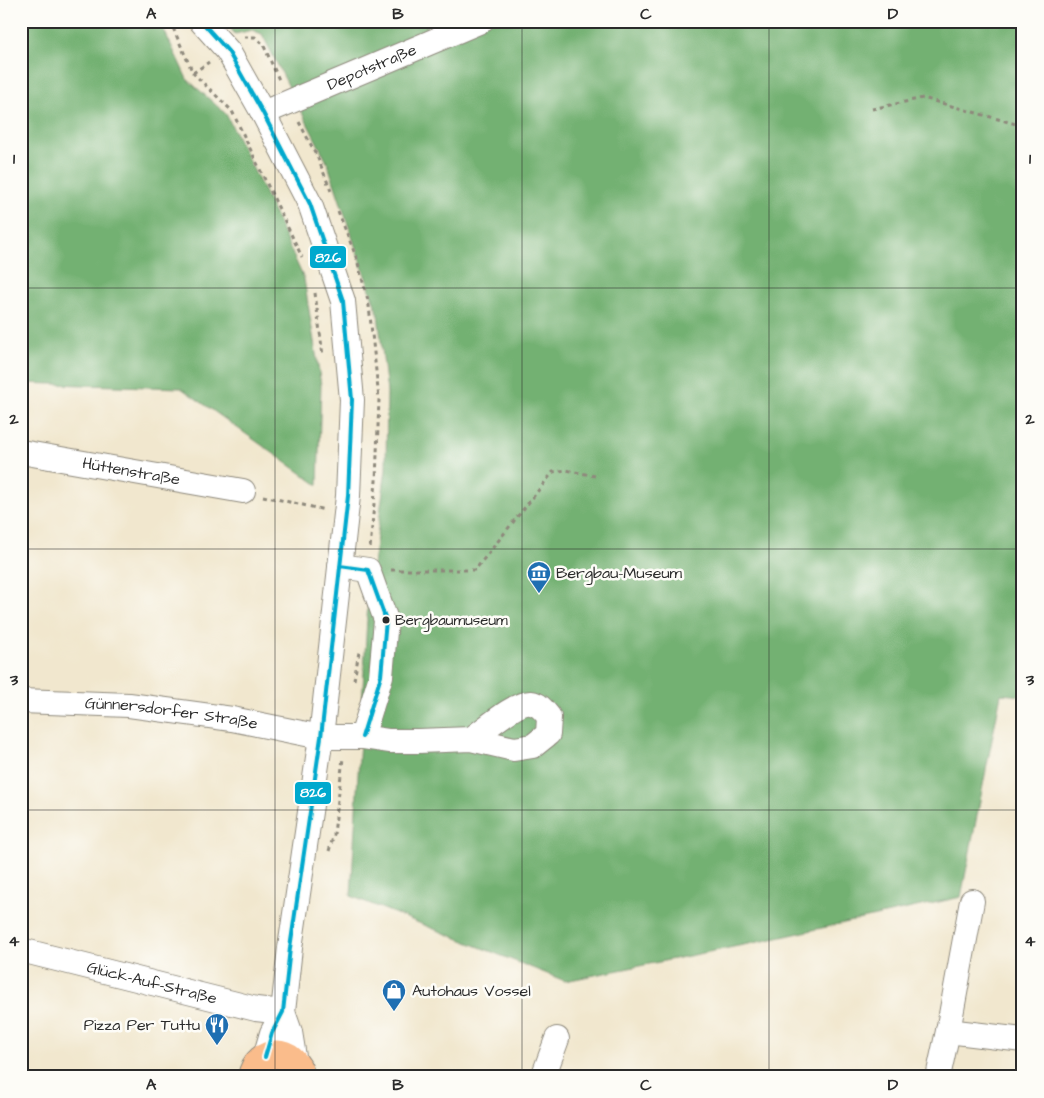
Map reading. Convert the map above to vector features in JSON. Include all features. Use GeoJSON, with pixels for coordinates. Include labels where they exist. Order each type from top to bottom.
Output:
{"type":"FeatureCollection","features":[{"type":"Feature","properties":{"kind":"main road"},"geometry":{"type":"LineString","coordinates":[[254,1071],[273,1054],[289,1058],[298,1070]]}},
{"type":"Feature","properties":{"kind":"street"},"geometry":{"type":"LineString","coordinates":[[201,21],[228,50],[310,204],[343,301],[352,400],[348,496],[321,737],[290,948],[284,1012],[298,1070]]}},
{"type":"Feature","properties":{"kind":"street","name":"Depotstraße"},"geometry":{"type":"LineString","coordinates":[[263,113],[481,21]]}},
{"type":"Feature","properties":{"kind":"street","name":"Hüttenstraße"},"geometry":{"type":"LineString","coordinates":[[21,452],[243,491]]}},
{"type":"Feature","properties":{"kind":"street"},"geometry":{"type":"LineString","coordinates":[[340,566],[368,570],[386,620],[381,676],[362,737]]}},
{"type":"Feature","properties":{"kind":"street","name":"Günnersdorfer Straße"},"geometry":{"type":"LineString","coordinates":[[21,701],[129,705],[232,719],[321,737],[362,737],[389,741],[471,739]]}},
{"type":"Feature","properties":{"kind":"street"},"geometry":{"type":"LineString","coordinates":[[938,1077],[972,901]]}},
{"type":"Feature","properties":{"kind":"street","name":"Glück-Auf-Straße"},"geometry":{"type":"LineString","coordinates":[[21,950],[256,1009],[284,1012]]}},
{"type":"Feature","properties":{"kind":"street"},"geometry":{"type":"LineString","coordinates":[[254,1071],[284,1012]]}},
{"type":"Feature","properties":{"kind":"street"},"geometry":{"type":"LineString","coordinates":[[948,1031],[1023,1040]]}},
{"type":"Feature","properties":{"kind":"street"},"geometry":{"type":"LineString","coordinates":[[543,1077],[557,1039]]}},
{"type":"Feature","properties":{"kind":"path"},"geometry":{"type":"LineString","coordinates":[[170,21],[193,73],[232,111],[304,261]]}},
{"type":"Feature","properties":{"kind":"path"},"geometry":{"type":"LineString","coordinates":[[872,109],[923,98],[1023,126]]}},
{"type":"Feature","properties":{"kind":"path"},"geometry":{"type":"LineString","coordinates":[[314,288],[324,364]]}},
{"type":"Feature","properties":{"kind":"path"},"geometry":{"type":"LineString","coordinates":[[368,570],[475,570],[552,472],[566,470],[595,476]]}},
{"type":"Feature","properties":{"kind":"path"},"geometry":{"type":"LineString","coordinates":[[243,491],[346,515]]}},
{"type":"Feature","properties":{"kind":"green space"},"geometry":{"type":"Polygon","coordinates":[[[21,21],[154,21],[164,30],[187,79],[226,114],[304,279],[321,385],[318,485],[181,388],[21,383],[21,21]]]}},
{"type":"Feature","properties":{"kind":"green space"},"geometry":{"type":"Polygon","coordinates":[[[224,21],[1023,21],[1023,696],[1001,694],[961,897],[768,940],[565,981],[351,896],[368,602],[386,469],[387,392],[378,314],[327,162],[262,34],[252,30],[235,34],[224,21]]]}},
{"type":"Feature","properties":{"kind":"transit line","name":"826"},"geometry":{"type":"LineString","coordinates":[[201,21],[228,51],[263,113],[310,204],[343,301],[352,400],[348,496],[321,737],[290,948],[283,1012],[272,1033],[265,1057]]}},
{"type":"Feature","properties":{"kind":"transit line","name":"826"},"geometry":{"type":"LineString","coordinates":[[340,566],[368,570],[386,620],[381,676],[362,737]]}},
{"type":"Feature","properties":{"kind":"place","name":"Bergbau-Museum"},"geometry":{"type":"Point","coordinates":[539,594]}},
{"type":"Feature","properties":{"kind":"place","name":"Bergbaumuseum"},"geometry":{"type":"Point","coordinates":[386,620]}},
{"type":"Feature","properties":{"kind":"place","name":"Autohaus Vossel"},"geometry":{"type":"Point","coordinates":[394,1012]}},
{"type":"Feature","properties":{"kind":"place","name":"Pizza Per Tuttu"},"geometry":{"type":"Point","coordinates":[217,1046]}}]}
